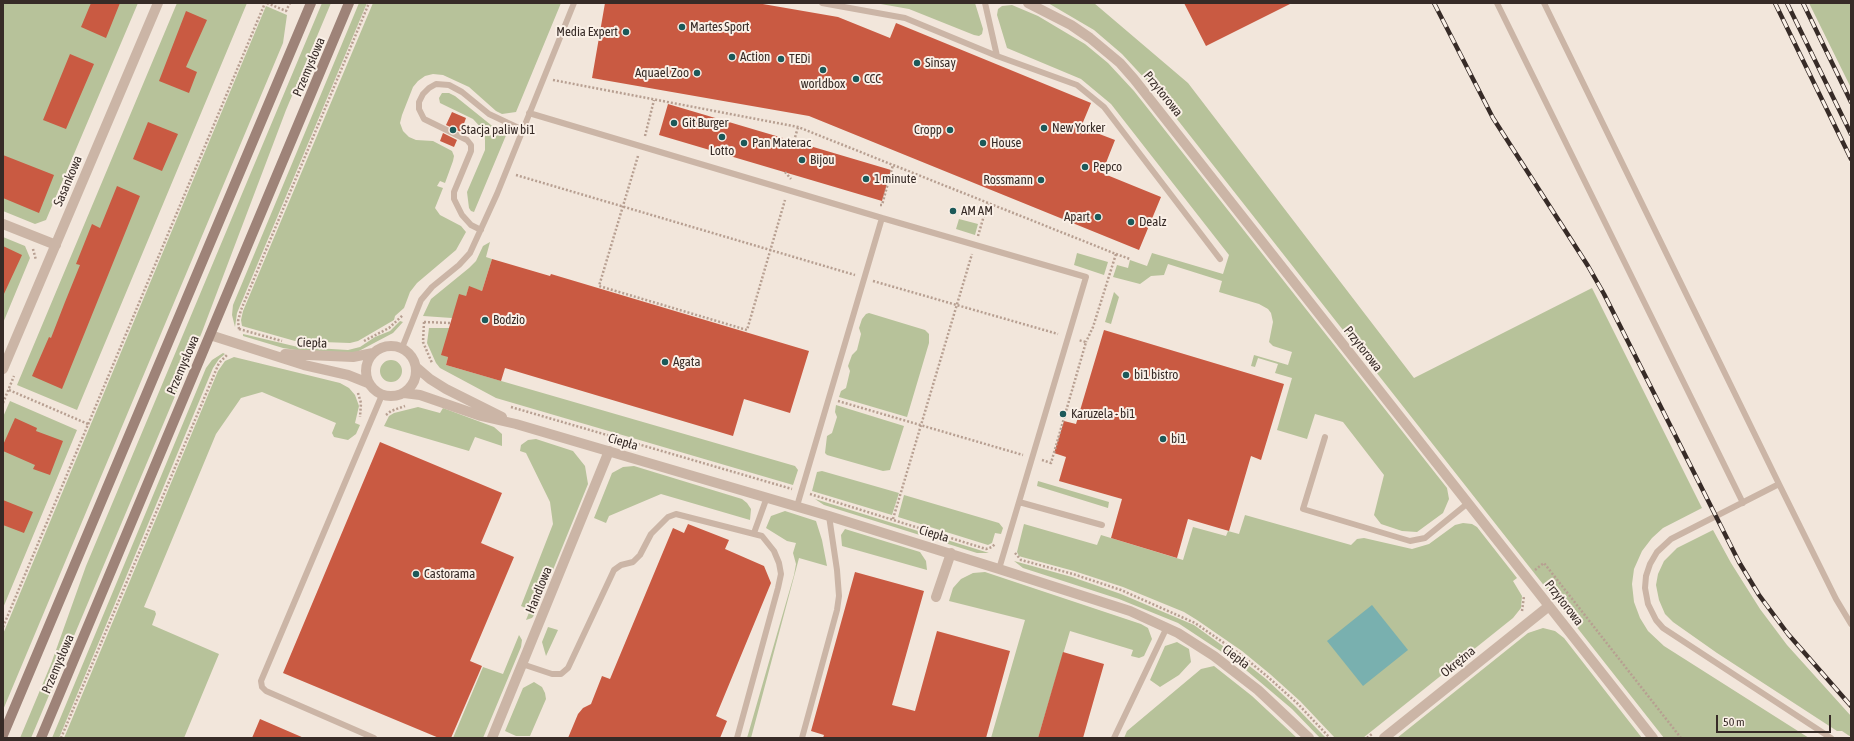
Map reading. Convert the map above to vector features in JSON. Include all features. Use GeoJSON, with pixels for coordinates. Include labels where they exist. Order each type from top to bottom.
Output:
{"type":"FeatureCollection","features":[{"type":"Feature","properties":{"kind":"main road","name":"Przemysłowa"},"geometry":{"type":"LineString","coordinates":[[3,735],[311,3]]}},
{"type":"Feature","properties":{"kind":"main road","name":"Przemysłowa"},"geometry":{"type":"LineString","coordinates":[[41,738],[349,3]]}},
{"type":"Feature","properties":{"kind":"street","name":"Sasankowa"},"geometry":{"type":"LineString","coordinates":[[3,369],[158,3]]}},
{"type":"Feature","properties":{"kind":"street","name":"Przytorowa"},"geometry":{"type":"LineString","coordinates":[[1028,3],[1071,25],[1090,38],[1120,63],[1134,79],[1653,738]]}},
{"type":"Feature","properties":{"kind":"street"},"geometry":{"type":"LineString","coordinates":[[3,224],[56,245]]}},
{"type":"Feature","properties":{"kind":"street","name":"Ciepła"},"geometry":{"type":"LineString","coordinates":[[210,335],[304,365],[348,375],[368,383],[376,392],[382,395],[389,397],[404,393],[420,395],[481,416],[516,424],[797,506],[999,568],[1130,611],[1186,637],[1228,666],[1286,715],[1309,738]]}},
{"type":"Feature","properties":{"kind":"street","name":"Ciepła"},"geometry":{"type":"LineString","coordinates":[[273,354],[353,357],[374,353],[387,346],[402,348],[409,353],[416,367],[446,389],[516,424]]}},
{"type":"Feature","properties":{"kind":"street"},"geometry":{"type":"LineString","coordinates":[[368,383],[366,367],[374,353]]}},
{"type":"Feature","properties":{"kind":"street"},"geometry":{"type":"LineString","coordinates":[[404,393],[414,382],[416,367]]}},
{"type":"Feature","properties":{"kind":"street","name":"Handlowa"},"geometry":{"type":"LineString","coordinates":[[492,738],[609,452]]}},
{"type":"Feature","properties":{"kind":"street"},"geometry":{"type":"LineString","coordinates":[[936,597],[951,553]]}},
{"type":"Feature","properties":{"kind":"street","name":"Okrężna"},"geometry":{"type":"LineString","coordinates":[[1384,738],[1549,606]]}},
{"type":"Feature","properties":{"kind":"lane"},"geometry":{"type":"LineString","coordinates":[[402,348],[421,300],[470,253],[523,130],[574,3]]}},
{"type":"Feature","properties":{"kind":"lane"},"geometry":{"type":"LineString","coordinates":[[822,3],[905,18],[997,56],[1077,85],[1104,107],[1220,259]]}},
{"type":"Feature","properties":{"kind":"lane"},"geometry":{"type":"LineString","coordinates":[[985,3],[997,56]]}},
{"type":"Feature","properties":{"kind":"lane"},"geometry":{"type":"LineString","coordinates":[[1497,3],[1742,503]]}},
{"type":"Feature","properties":{"kind":"lane"},"geometry":{"type":"LineString","coordinates":[[1544,3],[1779,484],[1836,599],[1851,624]]}},
{"type":"Feature","properties":{"kind":"lane"},"geometry":{"type":"LineString","coordinates":[[481,230],[471,225],[462,215],[454,199],[454,192],[471,151],[470,145],[467,140],[424,119],[419,109],[421,98],[429,88],[436,84],[450,85],[462,92],[489,114],[523,130]]}},
{"type":"Feature","properties":{"kind":"lane"},"geometry":{"type":"LineString","coordinates":[[529,113],[642,145],[882,218],[1086,277],[1020,502],[999,568]]}},
{"type":"Feature","properties":{"kind":"lane"},"geometry":{"type":"LineString","coordinates":[[797,506],[882,218]]}},
{"type":"Feature","properties":{"kind":"lane"},"geometry":{"type":"LineString","coordinates":[[374,738],[266,691],[262,687],[261,681],[382,395]]}},
{"type":"Feature","properties":{"kind":"lane"},"geometry":{"type":"LineString","coordinates":[[1324,437],[1303,509],[1410,541],[1425,538],[1468,503]]}},
{"type":"Feature","properties":{"kind":"lane"},"geometry":{"type":"LineString","coordinates":[[1779,484],[1677,535],[1661,547],[1653,558],[1646,576],[1645,588],[1648,604],[1656,620],[1671,635],[1830,738]]}},
{"type":"Feature","properties":{"kind":"lane"},"geometry":{"type":"LineString","coordinates":[[754,533],[767,497]]}},
{"type":"Feature","properties":{"kind":"lane"},"geometry":{"type":"LineString","coordinates":[[1020,502],[1102,525]]}},
{"type":"Feature","properties":{"kind":"lane"},"geometry":{"type":"LineString","coordinates":[[522,664],[552,674],[561,674],[568,668],[614,570],[633,562],[640,555],[651,534],[668,517],[676,514],[754,533],[762,536],[774,551],[779,563],[780,574],[778,588],[737,738]]}},
{"type":"Feature","properties":{"kind":"lane"},"geometry":{"type":"LineString","coordinates":[[802,738],[838,603],[838,578],[829,516]]}},
{"type":"Feature","properties":{"kind":"lane"},"geometry":{"type":"LineString","coordinates":[[1114,738],[1167,627]]}},
{"type":"Feature","properties":{"kind":"path"},"geometry":{"type":"LineString","coordinates":[[3,627],[266,3],[286,11],[290,3]]}},
{"type":"Feature","properties":{"kind":"path"},"geometry":{"type":"LineString","coordinates":[[237,333],[241,310],[369,3]]}},
{"type":"Feature","properties":{"kind":"path"},"geometry":{"type":"LineString","coordinates":[[544,78],[798,127],[1130,259]]}},
{"type":"Feature","properties":{"kind":"path"},"geometry":{"type":"LineString","coordinates":[[654,100],[642,145],[599,286],[746,330],[791,179]]}},
{"type":"Feature","properties":{"kind":"path"},"geometry":{"type":"LineString","coordinates":[[794,141],[798,127]]}},
{"type":"Feature","properties":{"kind":"path"},"geometry":{"type":"LineString","coordinates":[[644,136],[652,138]]}},
{"type":"Feature","properties":{"kind":"path"},"geometry":{"type":"LineString","coordinates":[[874,203],[882,205],[893,165]]}},
{"type":"Feature","properties":{"kind":"path"},"geometry":{"type":"LineString","coordinates":[[785,172],[791,179]]}},
{"type":"Feature","properties":{"kind":"path"},"geometry":{"type":"LineString","coordinates":[[784,177],[798,181]]}},
{"type":"Feature","properties":{"kind":"path"},"geometry":{"type":"LineString","coordinates":[[894,520],[988,202]]}},
{"type":"Feature","properties":{"kind":"path"},"geometry":{"type":"LineString","coordinates":[[1086,342],[1093,327],[1116,254]]}},
{"type":"Feature","properties":{"kind":"path"},"geometry":{"type":"LineString","coordinates":[[403,315],[406,308]]}},
{"type":"Feature","properties":{"kind":"path"},"geometry":{"type":"LineString","coordinates":[[424,322],[451,323]]}},
{"type":"Feature","properties":{"kind":"path"},"geometry":{"type":"LineString","coordinates":[[61,738],[219,363],[231,350]]}},
{"type":"Feature","properties":{"kind":"path"},"geometry":{"type":"LineString","coordinates":[[9,390],[88,424]]}},
{"type":"Feature","properties":{"kind":"path"},"geometry":{"type":"LineString","coordinates":[[828,399],[1041,460]]}},
{"type":"Feature","properties":{"kind":"path"},"geometry":{"type":"LineString","coordinates":[[1526,577],[1544,563],[1682,738]]}},
{"type":"Feature","properties":{"kind":"path"},"geometry":{"type":"LineString","coordinates":[[1519,615],[1524,603],[1523,591]]}},
{"type":"Feature","properties":{"kind":"path"},"geometry":{"type":"LineString","coordinates":[[1367,738],[1373,733]]}},
{"type":"Feature","properties":{"kind":"green space"},"geometry":{"type":"Polygon","coordinates":[[[3,3],[138,3],[46,220],[35,224],[3,211],[3,3]]]}},
{"type":"Feature","properties":{"kind":"green space"},"geometry":{"type":"Polygon","coordinates":[[[177,3],[247,3],[77,410],[17,385],[177,3]]]}},
{"type":"Feature","properties":{"kind":"green space"},"geometry":{"type":"Polygon","coordinates":[[[322,3],[331,3],[286,110],[202,332],[31,738],[20,738],[51,664],[86,566],[322,3]]]}},
{"type":"Feature","properties":{"kind":"green space"},"geometry":{"type":"Polygon","coordinates":[[[359,3],[367,3],[237,313],[235,327],[232,315],[233,305],[359,3]]]}},
{"type":"Feature","properties":{"kind":"green space"},"geometry":{"type":"Polygon","coordinates":[[[373,3],[561,3],[516,112],[502,114],[496,111],[469,87],[443,75],[433,74],[425,76],[413,87],[400,123],[403,131],[409,137],[416,140],[433,141],[452,151],[454,156],[453,161],[445,183],[440,181],[437,186],[443,188],[435,208],[440,215],[461,226],[466,232],[456,250],[417,283],[410,292],[404,308],[395,316],[394,320],[358,341],[350,343],[295,341],[242,326],[241,320],[243,311],[373,3]]]}},
{"type":"Feature","properties":{"kind":"green space"},"geometry":{"type":"Polygon","coordinates":[[[875,3],[975,3],[983,29],[982,34],[979,36],[974,35],[909,9],[875,3]]]}},
{"type":"Feature","properties":{"kind":"green space"},"geometry":{"type":"Polygon","coordinates":[[[1048,3],[1094,3],[1188,83],[1414,378],[1592,288],[1702,508],[1663,528],[1652,538],[1642,551],[1634,569],[1632,584],[1634,602],[1640,618],[1648,631],[1664,646],[1809,738],[1664,738],[1147,81],[1122,54],[1094,30],[1048,3]]]}},
{"type":"Feature","properties":{"kind":"green space"},"geometry":{"type":"Polygon","coordinates":[[[1809,3],[1851,3],[1851,88],[1809,3]]]}},
{"type":"Feature","properties":{"kind":"green space"},"geometry":{"type":"Polygon","coordinates":[[[1012,5],[1038,16],[1085,44],[1108,63],[1134,91],[1447,488],[1449,499],[1443,513],[1417,532],[1402,531],[1381,524],[1374,515],[1384,475],[1343,422],[1315,414],[1307,439],[1277,430],[1292,378],[1275,373],[1278,364],[1258,358],[1255,367],[1251,366],[1254,355],[1288,365],[1292,352],[1273,346],[1269,342],[1273,322],[1271,313],[1268,309],[1259,304],[1219,292],[1222,281],[1168,264],[1164,275],[1151,276],[1140,284],[1113,277],[1117,265],[1128,268],[1130,260],[1147,266],[1152,253],[1223,274],[1229,255],[1111,104],[1081,79],[1007,48],[997,15],[998,9],[1002,6],[1012,5]]]}},
{"type":"Feature","properties":{"kind":"green space"},"geometry":{"type":"Polygon","coordinates":[[[266,6],[287,15],[283,43],[3,710],[3,634],[266,6]]]}},
{"type":"Feature","properties":{"kind":"green space"},"geometry":{"type":"Polygon","coordinates":[[[442,93],[449,93],[455,96],[491,125],[504,130],[507,133],[474,212],[469,208],[467,192],[485,150],[483,130],[473,119],[440,103],[439,98],[442,93]]]}},
{"type":"Feature","properties":{"kind":"green space"},"geometry":{"type":"Polygon","coordinates":[[[959,219],[978,224],[975,235],[956,229],[959,219]]]}},
{"type":"Feature","properties":{"kind":"green space"},"geometry":{"type":"Polygon","coordinates":[[[3,237],[25,246],[30,258],[3,323],[3,237]]]}},
{"type":"Feature","properties":{"kind":"green space"},"geometry":{"type":"Polygon","coordinates":[[[490,242],[486,257],[492,259],[482,291],[469,287],[466,296],[452,318],[423,316],[431,299],[469,268],[476,261],[483,246],[490,242]]]}},
{"type":"Feature","properties":{"kind":"green space"},"geometry":{"type":"Polygon","coordinates":[[[1077,253],[1108,262],[1104,275],[1074,265],[1077,253]]]}},
{"type":"Feature","properties":{"kind":"green space"},"geometry":{"type":"Polygon","coordinates":[[[1114,292],[1119,297],[1111,324],[1105,322],[1114,292]]]}},
{"type":"Feature","properties":{"kind":"green space"},"geometry":{"type":"Polygon","coordinates":[[[869,313],[925,330],[929,334],[929,343],[907,417],[839,397],[841,391],[846,388],[850,371],[848,366],[852,355],[857,350],[861,334],[859,328],[862,319],[869,313]]]}},
{"type":"Feature","properties":{"kind":"green space"},"geometry":{"type":"Polygon","coordinates":[[[400,321],[403,322],[393,333],[357,352],[352,353],[283,348],[243,336],[243,334],[298,347],[348,350],[360,347],[375,337],[390,331],[400,321]]]}},
{"type":"Feature","properties":{"kind":"green space"},"geometry":{"type":"Polygon","coordinates":[[[429,328],[449,328],[448,357],[446,365],[795,466],[798,470],[793,485],[496,398],[440,368],[436,363],[427,343],[429,328]]]}},
{"type":"Feature","properties":{"kind":"green space"},"geometry":{"type":"Polygon","coordinates":[[[223,353],[225,354],[219,359],[213,368],[59,738],[52,738],[206,368],[212,360],[223,353]]]}},
{"type":"Feature","properties":{"kind":"green space"},"geometry":{"type":"Polygon","coordinates":[[[234,357],[340,383],[349,388],[355,395],[359,406],[355,423],[360,425],[356,434],[348,440],[334,437],[332,433],[336,423],[262,392],[241,398],[216,434],[144,607],[155,611],[156,614],[152,625],[219,654],[184,738],[64,738],[218,371],[225,361],[234,357]]]}},
{"type":"Feature","properties":{"kind":"green space"},"geometry":{"type":"Polygon","coordinates":[[[391,360],[395,361],[401,367],[401,375],[395,381],[391,382],[387,381],[381,375],[380,371],[381,367],[387,361],[391,360]]]}},
{"type":"Feature","properties":{"kind":"green space"},"geometry":{"type":"Polygon","coordinates":[[[10,401],[77,430],[3,608],[3,417],[10,401]]]}},
{"type":"Feature","properties":{"kind":"green space"},"geometry":{"type":"Polygon","coordinates":[[[836,405],[904,426],[890,470],[883,471],[827,455],[825,453],[827,436],[832,433],[837,417],[835,412],[836,405]]]}},
{"type":"Feature","properties":{"kind":"green space"},"geometry":{"type":"Polygon","coordinates":[[[418,407],[440,413],[443,408],[494,427],[502,434],[502,446],[475,437],[469,451],[384,426],[389,416],[394,413],[418,407]]]}},
{"type":"Feature","properties":{"kind":"green space"},"geometry":{"type":"Polygon","coordinates":[[[536,439],[573,451],[585,466],[588,484],[535,614],[532,618],[526,620],[530,610],[521,606],[553,524],[550,502],[526,453],[520,451],[521,445],[528,440],[536,439]]]}},
{"type":"Feature","properties":{"kind":"green space"},"geometry":{"type":"Polygon","coordinates":[[[634,466],[742,499],[751,509],[750,520],[661,494],[609,516],[606,523],[594,518],[612,473],[623,467],[634,466]]]}},
{"type":"Feature","properties":{"kind":"green space"},"geometry":{"type":"Polygon","coordinates":[[[822,471],[899,493],[892,515],[812,491],[817,472],[822,471]]]}},
{"type":"Feature","properties":{"kind":"green space"},"geometry":{"type":"Polygon","coordinates":[[[1038,481],[1109,502],[1108,508],[1037,486],[1038,481]]]}},
{"type":"Feature","properties":{"kind":"green space"},"geometry":{"type":"Polygon","coordinates":[[[904,495],[999,523],[1003,528],[1001,534],[995,533],[992,543],[988,545],[898,517],[904,495]]]}},
{"type":"Feature","properties":{"kind":"green space"},"geometry":{"type":"Polygon","coordinates":[[[815,499],[989,553],[977,553],[824,505],[815,499]]]}},
{"type":"Feature","properties":{"kind":"green space"},"geometry":{"type":"Polygon","coordinates":[[[785,511],[816,521],[822,540],[827,566],[799,558],[751,738],[747,738],[796,564],[793,553],[796,543],[787,541],[766,528],[771,516],[785,511]]]}},
{"type":"Feature","properties":{"kind":"green space"},"geometry":{"type":"Polygon","coordinates":[[[1245,515],[1351,545],[1357,539],[1364,538],[1412,549],[1429,544],[1455,525],[1463,523],[1472,524],[1477,527],[1517,578],[1513,581],[1522,596],[1521,608],[1513,618],[1363,738],[1335,738],[1300,701],[1270,674],[1242,651],[1184,612],[1123,587],[1074,571],[1019,556],[1017,552],[1024,524],[1097,545],[1101,535],[1183,560],[1193,527],[1226,536],[1228,531],[1239,534],[1245,515]]]}},
{"type":"Feature","properties":{"kind":"green space"},"geometry":{"type":"Polygon","coordinates":[[[845,529],[920,552],[926,561],[927,570],[842,546],[841,535],[845,529]]]}},
{"type":"Feature","properties":{"kind":"green space"},"geometry":{"type":"Polygon","coordinates":[[[1713,530],[1731,563],[1760,609],[1787,645],[1851,716],[1851,737],[1842,731],[1837,731],[1717,653],[1673,622],[1665,614],[1659,600],[1656,585],[1658,574],[1664,561],[1677,548],[1713,530]]]}},
{"type":"Feature","properties":{"kind":"green space"},"geometry":{"type":"Polygon","coordinates":[[[1014,561],[1072,577],[1121,594],[1194,625],[1266,679],[1326,738],[1320,738],[1292,709],[1234,660],[1178,623],[1119,599],[1023,568],[1014,561]]]}},
{"type":"Feature","properties":{"kind":"green space"},"geometry":{"type":"Polygon","coordinates":[[[985,572],[1141,624],[1148,628],[1152,639],[1144,656],[1139,658],[1131,656],[1133,650],[1070,631],[1038,738],[991,738],[1025,620],[949,601],[953,588],[961,579],[973,573],[985,572]]]}},
{"type":"Feature","properties":{"kind":"green space"},"geometry":{"type":"Polygon","coordinates":[[[548,627],[558,630],[546,656],[542,642],[548,627]]]}},
{"type":"Feature","properties":{"kind":"green space"},"geometry":{"type":"Polygon","coordinates":[[[1543,628],[1555,631],[1564,638],[1642,738],[1397,738],[1528,633],[1543,628]]]}},
{"type":"Feature","properties":{"kind":"green space"},"geometry":{"type":"Polygon","coordinates":[[[519,635],[522,640],[521,647],[483,738],[453,738],[483,667],[503,674],[519,635]]]}},
{"type":"Feature","properties":{"kind":"green space"},"geometry":{"type":"Polygon","coordinates":[[[1177,642],[1189,649],[1191,662],[1179,675],[1160,687],[1150,680],[1165,646],[1177,642]]]}},
{"type":"Feature","properties":{"kind":"green space"},"geometry":{"type":"Polygon","coordinates":[[[1214,666],[1252,696],[1297,738],[1124,738],[1127,731],[1201,669],[1214,666]]]}},
{"type":"Feature","properties":{"kind":"green space"},"geometry":{"type":"Polygon","coordinates":[[[534,682],[542,687],[546,699],[530,736],[516,736],[505,731],[523,688],[534,682]]]}},
{"type":"Feature","properties":{"kind":"water"},"geometry":{"type":"Polygon","coordinates":[[[1372,605],[1408,650],[1363,686],[1327,641],[1372,605]]]}},
{"type":"Feature","properties":{"kind":"building"},"geometry":{"type":"Polygon","coordinates":[[[91,3],[120,3],[106,38],[81,27],[91,3]]]}},
{"type":"Feature","properties":{"kind":"building"},"geometry":{"type":"Polygon","coordinates":[[[605,3],[757,3],[838,17],[890,38],[896,23],[1091,103],[1081,127],[1115,140],[1102,173],[1161,197],[1139,250],[809,116],[592,78],[605,3]]]}},
{"type":"Feature","properties":{"kind":"building"},"geometry":{"type":"Polygon","coordinates":[[[1184,3],[1292,3],[1206,46],[1184,3]]]}},
{"type":"Feature","properties":{"kind":"building"},"geometry":{"type":"Polygon","coordinates":[[[186,11],[207,20],[186,67],[197,72],[189,93],[159,81],[186,11]]]}},
{"type":"Feature","properties":{"kind":"building"},"geometry":{"type":"Polygon","coordinates":[[[70,54],[94,64],[66,129],[43,120],[70,54]]]}},
{"type":"Feature","properties":{"kind":"building"},"geometry":{"type":"Polygon","coordinates":[[[668,104],[891,170],[882,201],[659,135],[668,104]]]}},
{"type":"Feature","properties":{"kind":"building"},"geometry":{"type":"Polygon","coordinates":[[[452,112],[466,118],[461,132],[446,125],[452,112]]]}},
{"type":"Feature","properties":{"kind":"building"},"geometry":{"type":"Polygon","coordinates":[[[148,122],[178,134],[162,171],[133,159],[148,122]]]}},
{"type":"Feature","properties":{"kind":"building"},"geometry":{"type":"Polygon","coordinates":[[[443,133],[457,140],[454,147],[440,141],[443,133]]]}},
{"type":"Feature","properties":{"kind":"building"},"geometry":{"type":"Polygon","coordinates":[[[3,155],[54,175],[39,213],[3,198],[3,155]]]}},
{"type":"Feature","properties":{"kind":"building"},"geometry":{"type":"Polygon","coordinates":[[[117,186],[140,196],[62,389],[32,376],[49,337],[51,338],[80,265],[76,264],[92,224],[100,228],[117,186]]]}},
{"type":"Feature","properties":{"kind":"building"},"geometry":{"type":"Polygon","coordinates":[[[3,246],[22,255],[3,296],[3,246]]]}},
{"type":"Feature","properties":{"kind":"building","name":"Agata"},"geometry":{"type":"Polygon","coordinates":[[[492,259],[550,276],[551,274],[809,351],[790,413],[744,399],[733,436],[505,368],[501,381],[446,365],[448,357],[441,355],[459,294],[466,296],[469,286],[482,291],[492,259]]]}},
{"type":"Feature","properties":{"kind":"building","name":"bi1"},"geometry":{"type":"Polygon","coordinates":[[[1104,330],[1284,384],[1261,460],[1251,456],[1229,531],[1188,519],[1177,558],[1111,538],[1122,499],[1059,481],[1066,457],[1054,453],[1064,421],[1076,424],[1104,330]]]}},
{"type":"Feature","properties":{"kind":"building"},"geometry":{"type":"Polygon","coordinates":[[[15,418],[37,428],[36,431],[63,441],[50,475],[33,469],[35,465],[3,451],[3,445],[15,418]]]}},
{"type":"Feature","properties":{"kind":"building","name":"Castorama"},"geometry":{"type":"Polygon","coordinates":[[[380,442],[502,493],[481,543],[514,557],[470,661],[482,666],[451,738],[439,738],[283,673],[380,442]]]}},
{"type":"Feature","properties":{"kind":"building"},"geometry":{"type":"Polygon","coordinates":[[[3,500],[33,512],[24,533],[3,525],[3,500]]]}},
{"type":"Feature","properties":{"kind":"building"},"geometry":{"type":"Polygon","coordinates":[[[688,524],[729,540],[725,549],[764,566],[771,583],[716,716],[727,721],[720,738],[568,738],[578,714],[583,708],[591,704],[602,676],[610,679],[673,528],[684,533],[688,524]]]}},
{"type":"Feature","properties":{"kind":"building"},"geometry":{"type":"Polygon","coordinates":[[[855,572],[924,591],[892,705],[915,711],[937,631],[1010,651],[986,738],[823,738],[824,735],[811,731],[855,572]]]}},
{"type":"Feature","properties":{"kind":"building"},"geometry":{"type":"Polygon","coordinates":[[[1063,652],[1104,664],[1083,738],[1038,738],[1063,652]]]}},
{"type":"Feature","properties":{"kind":"building"},"geometry":{"type":"Polygon","coordinates":[[[260,719],[304,738],[252,738],[260,719]]]}},
{"type":"Feature","properties":{"kind":"railway"},"geometry":{"type":"LineString","coordinates":[[1434,3],[1493,118],[1588,266],[1604,294],[1739,562],[1759,595],[1788,634],[1851,706]]}},
{"type":"Feature","properties":{"kind":"railway"},"geometry":{"type":"LineString","coordinates":[[1775,3],[1851,159]]}},
{"type":"Feature","properties":{"kind":"railway"},"geometry":{"type":"LineString","coordinates":[[1787,3],[1851,134]]}},
{"type":"Feature","properties":{"kind":"railway"},"geometry":{"type":"LineString","coordinates":[[1803,3],[1851,102]]}},
{"type":"Feature","properties":{"kind":"place","name":"Martes Sport"},"geometry":{"type":"Point","coordinates":[682,27]}},
{"type":"Feature","properties":{"kind":"place","name":"Media Expert"},"geometry":{"type":"Point","coordinates":[626,32]}},
{"type":"Feature","properties":{"kind":"place","name":"Action"},"geometry":{"type":"Point","coordinates":[732,57]}},
{"type":"Feature","properties":{"kind":"place","name":"TEDi"},"geometry":{"type":"Point","coordinates":[781,59]}},
{"type":"Feature","properties":{"kind":"place","name":"Sinsay"},"geometry":{"type":"Point","coordinates":[917,63]}},
{"type":"Feature","properties":{"kind":"place","name":"worldbox"},"geometry":{"type":"Point","coordinates":[823,70]}},
{"type":"Feature","properties":{"kind":"place","name":"Aquael Zoo"},"geometry":{"type":"Point","coordinates":[697,73]}},
{"type":"Feature","properties":{"kind":"place","name":"CCC"},"geometry":{"type":"Point","coordinates":[856,79]}},
{"type":"Feature","properties":{"kind":"place","name":"Git Burger"},"geometry":{"type":"Point","coordinates":[674,123]}},
{"type":"Feature","properties":{"kind":"place","name":"New Yorker"},"geometry":{"type":"Point","coordinates":[1044,128]}},
{"type":"Feature","properties":{"kind":"place","name":"Stacja paliw bi1"},"geometry":{"type":"Point","coordinates":[453,130]}},
{"type":"Feature","properties":{"kind":"place","name":"Cropp"},"geometry":{"type":"Point","coordinates":[950,130]}},
{"type":"Feature","properties":{"kind":"place","name":"Lotto"},"geometry":{"type":"Point","coordinates":[722,137]}},
{"type":"Feature","properties":{"kind":"place","name":"Pan Materac"},"geometry":{"type":"Point","coordinates":[744,143]}},
{"type":"Feature","properties":{"kind":"place","name":"House"},"geometry":{"type":"Point","coordinates":[983,143]}},
{"type":"Feature","properties":{"kind":"place","name":"Bijou"},"geometry":{"type":"Point","coordinates":[802,160]}},
{"type":"Feature","properties":{"kind":"place","name":"Pepco"},"geometry":{"type":"Point","coordinates":[1085,167]}},
{"type":"Feature","properties":{"kind":"place","name":"1 minute"},"geometry":{"type":"Point","coordinates":[866,179]}},
{"type":"Feature","properties":{"kind":"place","name":"Rossmann"},"geometry":{"type":"Point","coordinates":[1041,180]}},
{"type":"Feature","properties":{"kind":"place","name":"AM AM"},"geometry":{"type":"Point","coordinates":[953,211]}},
{"type":"Feature","properties":{"kind":"place","name":"Apart"},"geometry":{"type":"Point","coordinates":[1098,217]}},
{"type":"Feature","properties":{"kind":"place","name":"Dealz"},"geometry":{"type":"Point","coordinates":[1131,222]}},
{"type":"Feature","properties":{"kind":"place","name":"Bodzio"},"geometry":{"type":"Point","coordinates":[485,320]}},
{"type":"Feature","properties":{"kind":"place","name":"Agata"},"geometry":{"type":"Point","coordinates":[665,362]}},
{"type":"Feature","properties":{"kind":"place","name":"bi1 bistro"},"geometry":{"type":"Point","coordinates":[1126,375]}},
{"type":"Feature","properties":{"kind":"place","name":"Karuzela - bi1"},"geometry":{"type":"Point","coordinates":[1063,414]}},
{"type":"Feature","properties":{"kind":"place","name":"bi1"},"geometry":{"type":"Point","coordinates":[1163,439]}},
{"type":"Feature","properties":{"kind":"place","name":"Castorama"},"geometry":{"type":"Point","coordinates":[416,574]}}]}
